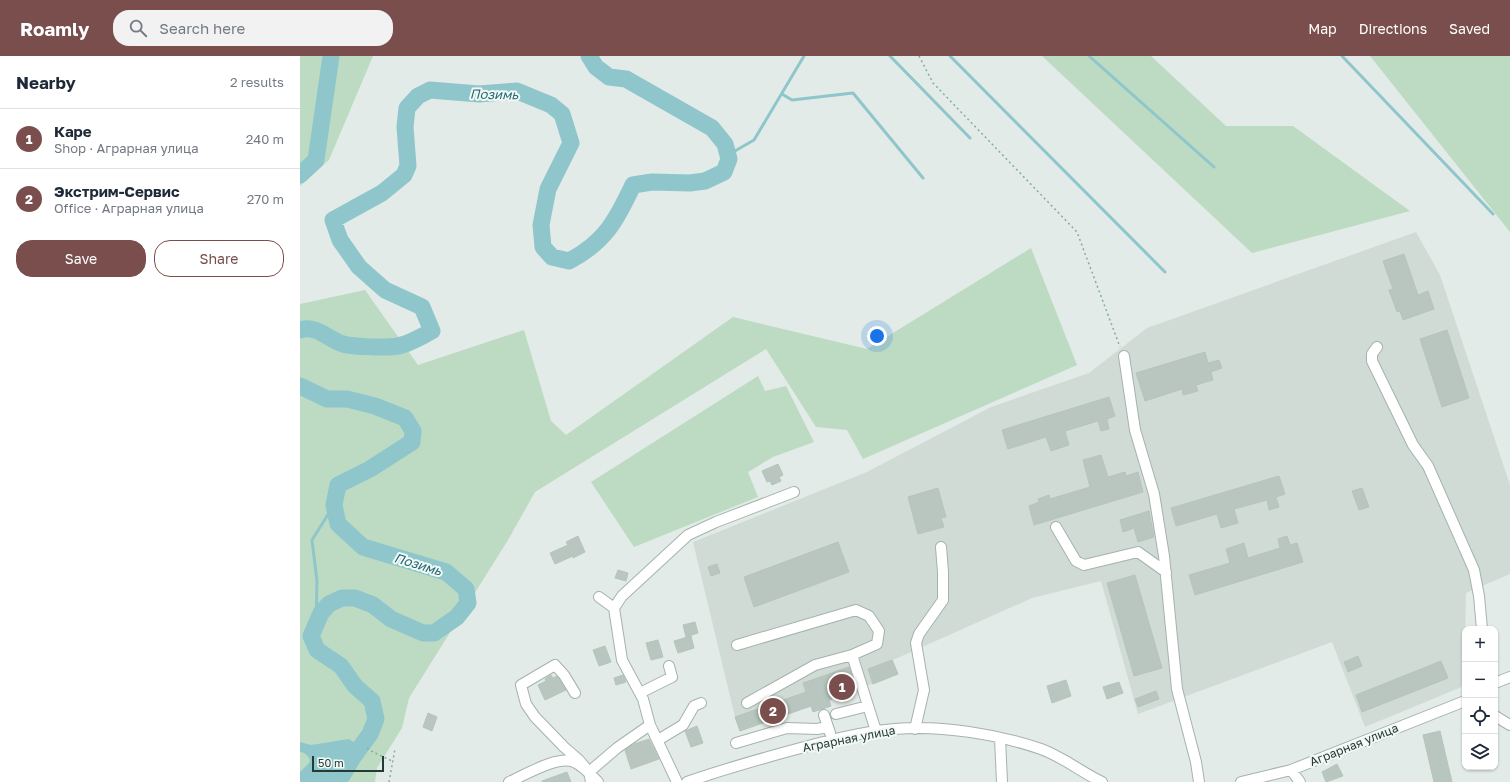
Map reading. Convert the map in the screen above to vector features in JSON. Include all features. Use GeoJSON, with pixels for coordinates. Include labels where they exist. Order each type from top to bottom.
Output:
{"type":"FeatureCollection","features":[{"type":"Feature","properties":{"kind":"street"},"geometry":{"type":"LineString","coordinates":[[1377,347],[1372,354],[1372,361],[1413,445],[1428,466],[1455,524],[1474,570],[1480,596],[1482,626]]}},
{"type":"Feature","properties":{"kind":"street"},"geometry":{"type":"LineString","coordinates":[[1124,356],[1135,430],[1154,494],[1166,572],[1177,689],[1196,762],[1199,782]]}},
{"type":"Feature","properties":{"kind":"street"},"geometry":{"type":"LineString","coordinates":[[677,782],[650,725],[643,699],[622,660],[614,608],[622,596],[688,535],[716,522],[794,492]]}},
{"type":"Feature","properties":{"kind":"street"},"geometry":{"type":"LineString","coordinates":[[1056,527],[1076,561],[1084,565],[1138,552],[1166,572]]}},
{"type":"Feature","properties":{"kind":"street"},"geometry":{"type":"LineString","coordinates":[[916,729],[924,690],[916,643],[919,634],[943,600],[944,572],[941,547]]}},
{"type":"Feature","properties":{"kind":"street"},"geometry":{"type":"LineString","coordinates":[[599,597],[614,608]]}},
{"type":"Feature","properties":{"kind":"street"},"geometry":{"type":"LineString","coordinates":[[737,645],[856,610],[869,616],[879,631],[876,644],[852,655],[815,665],[747,703]]}},
{"type":"Feature","properties":{"kind":"street"},"geometry":{"type":"LineString","coordinates":[[852,655],[876,731]]}},
{"type":"Feature","properties":{"kind":"street"},"geometry":{"type":"LineString","coordinates":[[575,693],[564,675],[555,665],[520,685],[526,704],[535,717],[579,760],[590,777]]}},
{"type":"Feature","properties":{"kind":"street"},"geometry":{"type":"LineString","coordinates":[[640,693],[672,676],[669,666]]}},
{"type":"Feature","properties":{"kind":"street"},"geometry":{"type":"LineString","coordinates":[[1498,682],[1510,677]]}},
{"type":"Feature","properties":{"kind":"street","name":"Аграрная улица"},"geometry":{"type":"LineString","coordinates":[[1242,782],[1291,770],[1462,702]]}},
{"type":"Feature","properties":{"kind":"street"},"geometry":{"type":"LineString","coordinates":[[658,740],[683,725],[694,706],[701,703]]}},
{"type":"Feature","properties":{"kind":"street"},"geometry":{"type":"LineString","coordinates":[[836,714],[868,706]]}},
{"type":"Feature","properties":{"kind":"street"},"geometry":{"type":"LineString","coordinates":[[824,715],[832,740]]}},
{"type":"Feature","properties":{"kind":"street"},"geometry":{"type":"LineString","coordinates":[[1498,718],[1510,725]]}},
{"type":"Feature","properties":{"kind":"street"},"geometry":{"type":"LineString","coordinates":[[590,777],[617,748],[650,725]]}},
{"type":"Feature","properties":{"kind":"street"},"geometry":{"type":"LineString","coordinates":[[736,743],[787,728],[817,729],[828,727]]}},
{"type":"Feature","properties":{"kind":"street","name":"Аграрная улица"},"geometry":{"type":"LineString","coordinates":[[690,782],[723,770],[832,740],[876,731],[896,729],[953,731],[1000,738],[1042,750],[1102,782]]}},
{"type":"Feature","properties":{"kind":"street"},"geometry":{"type":"LineString","coordinates":[[1000,738],[1002,782]]}},
{"type":"Feature","properties":{"kind":"street"},"geometry":{"type":"LineString","coordinates":[[509,782],[553,762],[573,762],[598,782]]}},
{"type":"Feature","properties":{"kind":"street"},"geometry":{"type":"LineString","coordinates":[[1291,770],[1300,782]]}},
{"type":"Feature","properties":{"kind":"path"},"geometry":{"type":"LineString","coordinates":[[919,56],[933,83],[1077,232],[1124,356]]}},
{"type":"Feature","properties":{"kind":"path"},"geometry":{"type":"LineString","coordinates":[[367,748],[392,761]]}},
{"type":"Feature","properties":{"kind":"path"},"geometry":{"type":"LineString","coordinates":[[389,782],[395,749]]}},
{"type":"Feature","properties":{"kind":"shaded area"},"geometry":{"type":"Polygon","coordinates":[[[1416,232],[1440,275],[1510,485],[1510,574],[1466,593],[1465,626],[1462,626],[1462,687],[1365,727],[1332,642],[1138,714],[1101,581],[1032,598],[893,660],[898,674],[829,700],[831,706],[813,712],[810,706],[740,731],[735,717],[693,542],[867,472],[991,407],[1089,373],[1147,328],[1416,232]]]}},
{"type":"Feature","properties":{"kind":"green space"},"geometry":{"type":"Polygon","coordinates":[[[300,56],[373,56],[329,160],[300,186],[300,56]]]}},
{"type":"Feature","properties":{"kind":"green space"},"geometry":{"type":"Polygon","coordinates":[[[1042,56],[1151,56],[1226,126],[1293,126],[1410,211],[1252,253],[1042,56]]]}},
{"type":"Feature","properties":{"kind":"green space"},"geometry":{"type":"Polygon","coordinates":[[[1370,56],[1510,56],[1510,232],[1370,56]]]}},
{"type":"Feature","properties":{"kind":"green space"},"geometry":{"type":"Polygon","coordinates":[[[1031,248],[1077,365],[863,459],[847,430],[816,427],[766,349],[535,492],[508,540],[409,698],[402,728],[377,768],[375,782],[300,782],[300,304],[365,290],[418,365],[524,330],[551,421],[566,435],[733,317],[867,349],[1031,248]]]}},
{"type":"Feature","properties":{"kind":"green space"},"geometry":{"type":"Polygon","coordinates":[[[758,376],[765,391],[786,386],[814,442],[773,457],[748,472],[758,497],[634,547],[591,482],[758,376]]]}},
{"type":"Feature","properties":{"kind":"water"},"geometry":{"type":"Polygon","coordinates":[[[370,734],[372,738],[348,782],[300,782],[300,772],[310,760],[306,754],[300,752],[300,742],[311,745],[349,739],[355,743],[370,734]]]}},
{"type":"Feature","properties":{"kind":"building"},"geometry":{"type":"Polygon","coordinates":[[[1404,254],[1418,295],[1428,291],[1434,309],[1403,320],[1400,311],[1397,312],[1389,290],[1393,289],[1383,261],[1404,254]]]}},
{"type":"Feature","properties":{"kind":"building"},"geometry":{"type":"Polygon","coordinates":[[[1447,330],[1469,398],[1442,407],[1420,339],[1447,330]]]}},
{"type":"Feature","properties":{"kind":"building"},"geometry":{"type":"Polygon","coordinates":[[[1205,352],[1208,363],[1219,360],[1222,368],[1211,372],[1213,380],[1196,385],[1198,391],[1183,395],[1182,389],[1145,401],[1136,373],[1205,352]]]}},
{"type":"Feature","properties":{"kind":"building"},"geometry":{"type":"Polygon","coordinates":[[[1109,397],[1115,416],[1107,419],[1109,429],[1101,431],[1098,421],[1065,431],[1069,445],[1051,451],[1046,437],[1008,449],[1002,430],[1109,397]]]}},
{"type":"Feature","properties":{"kind":"building"},"geometry":{"type":"Polygon","coordinates":[[[1101,455],[1108,477],[1125,472],[1126,476],[1138,472],[1143,492],[1034,525],[1029,506],[1039,502],[1038,499],[1049,495],[1050,499],[1090,487],[1083,460],[1101,455]]]}},
{"type":"Feature","properties":{"kind":"building"},"geometry":{"type":"Polygon","coordinates":[[[778,464],[783,475],[779,477],[781,481],[772,485],[770,481],[767,482],[762,471],[778,464]]]}},
{"type":"Feature","properties":{"kind":"building"},"geometry":{"type":"Polygon","coordinates":[[[1279,476],[1285,494],[1276,497],[1279,507],[1269,510],[1267,500],[1234,509],[1238,523],[1221,528],[1217,514],[1176,526],[1171,508],[1279,476]]]}},
{"type":"Feature","properties":{"kind":"building"},"geometry":{"type":"Polygon","coordinates":[[[938,488],[946,517],[941,518],[944,527],[918,534],[908,497],[938,488]]]}},
{"type":"Feature","properties":{"kind":"building"},"geometry":{"type":"Polygon","coordinates":[[[1362,488],[1369,507],[1359,510],[1352,491],[1362,488]]]}},
{"type":"Feature","properties":{"kind":"building"},"geometry":{"type":"Polygon","coordinates":[[[1149,511],[1154,537],[1138,542],[1134,528],[1123,532],[1120,520],[1149,511]]]}},
{"type":"Feature","properties":{"kind":"building"},"geometry":{"type":"Polygon","coordinates":[[[578,536],[585,552],[555,564],[550,553],[568,545],[566,542],[578,536]]]}},
{"type":"Feature","properties":{"kind":"building"},"geometry":{"type":"Polygon","coordinates":[[[1287,536],[1290,545],[1297,543],[1303,562],[1195,595],[1189,575],[1230,563],[1226,549],[1244,543],[1248,558],[1280,548],[1278,539],[1287,536]]]}},
{"type":"Feature","properties":{"kind":"building"},"geometry":{"type":"Polygon","coordinates":[[[838,542],[849,572],[754,607],[744,577],[838,542]]]}},
{"type":"Feature","properties":{"kind":"building"},"geometry":{"type":"Polygon","coordinates":[[[717,564],[720,573],[711,576],[708,567],[717,564]]]}},
{"type":"Feature","properties":{"kind":"building"},"geometry":{"type":"Polygon","coordinates":[[[618,570],[628,573],[626,581],[615,578],[618,570]]]}},
{"type":"Feature","properties":{"kind":"building"},"geometry":{"type":"Polygon","coordinates":[[[1135,575],[1162,668],[1134,676],[1107,583],[1135,575]]]}},
{"type":"Feature","properties":{"kind":"building"},"geometry":{"type":"Polygon","coordinates":[[[695,622],[698,633],[686,637],[683,625],[695,622]]]}},
{"type":"Feature","properties":{"kind":"building"},"geometry":{"type":"Polygon","coordinates":[[[691,636],[694,648],[678,653],[674,641],[691,636]]]}},
{"type":"Feature","properties":{"kind":"building"},"geometry":{"type":"Polygon","coordinates":[[[658,640],[663,657],[651,660],[646,643],[658,640]]]}},
{"type":"Feature","properties":{"kind":"building"},"geometry":{"type":"Polygon","coordinates":[[[605,646],[611,662],[599,666],[593,650],[605,646]]]}},
{"type":"Feature","properties":{"kind":"building"},"geometry":{"type":"Polygon","coordinates":[[[1358,656],[1362,666],[1348,672],[1344,662],[1358,656]]]}},
{"type":"Feature","properties":{"kind":"building"},"geometry":{"type":"Polygon","coordinates":[[[892,660],[898,674],[873,684],[868,669],[892,660]]]}},
{"type":"Feature","properties":{"kind":"building"},"geometry":{"type":"Polygon","coordinates":[[[1441,661],[1448,678],[1362,712],[1356,695],[1441,661]]]}},
{"type":"Feature","properties":{"kind":"building"},"geometry":{"type":"Polygon","coordinates":[[[849,667],[856,690],[829,700],[831,706],[813,712],[811,706],[740,731],[735,717],[806,692],[803,683],[849,667]]]}},
{"type":"Feature","properties":{"kind":"building"},"geometry":{"type":"Polygon","coordinates":[[[551,675],[553,678],[557,676],[566,690],[545,700],[538,685],[546,681],[545,679],[551,675]]]}},
{"type":"Feature","properties":{"kind":"building"},"geometry":{"type":"Polygon","coordinates":[[[623,675],[626,682],[616,685],[614,678],[623,675]]]}},
{"type":"Feature","properties":{"kind":"building"},"geometry":{"type":"Polygon","coordinates":[[[1066,680],[1071,696],[1052,703],[1047,686],[1066,680]]]}},
{"type":"Feature","properties":{"kind":"building"},"geometry":{"type":"Polygon","coordinates":[[[1119,682],[1123,693],[1107,699],[1103,687],[1119,682]]]}},
{"type":"Feature","properties":{"kind":"building"},"geometry":{"type":"Polygon","coordinates":[[[1156,691],[1159,699],[1138,707],[1135,699],[1156,691]]]}},
{"type":"Feature","properties":{"kind":"building"},"geometry":{"type":"Polygon","coordinates":[[[428,713],[437,717],[432,731],[423,727],[428,713]]]}},
{"type":"Feature","properties":{"kind":"building"},"geometry":{"type":"Polygon","coordinates":[[[697,726],[703,743],[691,747],[685,731],[697,726]]]}},
{"type":"Feature","properties":{"kind":"building"},"geometry":{"type":"Polygon","coordinates":[[[1440,731],[1452,782],[1434,782],[1423,735],[1440,731]]]}},
{"type":"Feature","properties":{"kind":"building"},"geometry":{"type":"Polygon","coordinates":[[[649,739],[659,759],[631,769],[625,750],[634,744],[649,739]]]}},
{"type":"Feature","properties":{"kind":"building"},"geometry":{"type":"Polygon","coordinates":[[[1337,764],[1343,776],[1326,782],[1322,772],[1337,764]]]}},
{"type":"Feature","properties":{"kind":"building"},"geometry":{"type":"Polygon","coordinates":[[[567,772],[571,782],[542,782],[542,781],[567,772]]]}},
{"type":"Feature","properties":{"kind":"waterway","name":"Позимь"},"geometry":{"type":"LineString","coordinates":[[300,175],[316,160],[331,56]]}},
{"type":"Feature","properties":{"kind":"waterway","name":"Позимь"},"geometry":{"type":"LineString","coordinates":[[300,330],[312,329],[343,344],[378,347],[393,347],[402,345],[432,331],[422,307],[385,290],[359,267],[340,240],[333,220],[382,193],[404,175],[408,166],[405,127],[407,108],[418,96],[430,90],[479,94],[517,91],[551,105],[562,114],[571,143],[548,189],[541,225],[543,247],[552,257],[569,261],[592,246],[601,238],[615,220],[633,185],[652,182],[690,183],[705,181],[724,172],[729,159],[725,144],[712,128],[626,79],[609,77],[596,67],[589,56]]}},
{"type":"Feature","properties":{"kind":"waterway"},"geometry":{"type":"LineString","coordinates":[[728,155],[754,140],[804,56]]}},
{"type":"Feature","properties":{"kind":"waterway"},"geometry":{"type":"LineString","coordinates":[[890,56],[970,138]]}},
{"type":"Feature","properties":{"kind":"waterway"},"geometry":{"type":"LineString","coordinates":[[950,56],[1165,272]]}},
{"type":"Feature","properties":{"kind":"waterway"},"geometry":{"type":"LineString","coordinates":[[1089,56],[1214,167]]}},
{"type":"Feature","properties":{"kind":"waterway"},"geometry":{"type":"LineString","coordinates":[[1342,56],[1493,214]]}},
{"type":"Feature","properties":{"kind":"waterway"},"geometry":{"type":"LineString","coordinates":[[782,94],[792,100],[853,93],[923,178]]}},
{"type":"Feature","properties":{"kind":"waterway","name":"Позимь"},"geometry":{"type":"LineString","coordinates":[[300,386],[327,399],[347,399],[375,406],[405,418],[413,431],[412,442],[370,469],[338,485],[334,505],[338,524],[363,547],[446,572],[466,589],[468,603],[457,617],[434,633],[423,633],[391,619],[373,605],[355,598],[342,598],[329,604],[321,613],[311,636],[317,650],[341,666],[355,686],[372,701],[376,719],[370,734],[335,782]]}},
{"type":"Feature","properties":{"kind":"waterway"},"geometry":{"type":"LineString","coordinates":[[316,626],[317,581],[312,540],[334,505]]}},
{"type":"Feature","properties":{"kind":"place","name":"Каре"},"geometry":{"type":"Point","coordinates":[842,687]}},
{"type":"Feature","properties":{"kind":"place","name":"Экстрим-Сервис"},"geometry":{"type":"Point","coordinates":[773,711]}}]}
